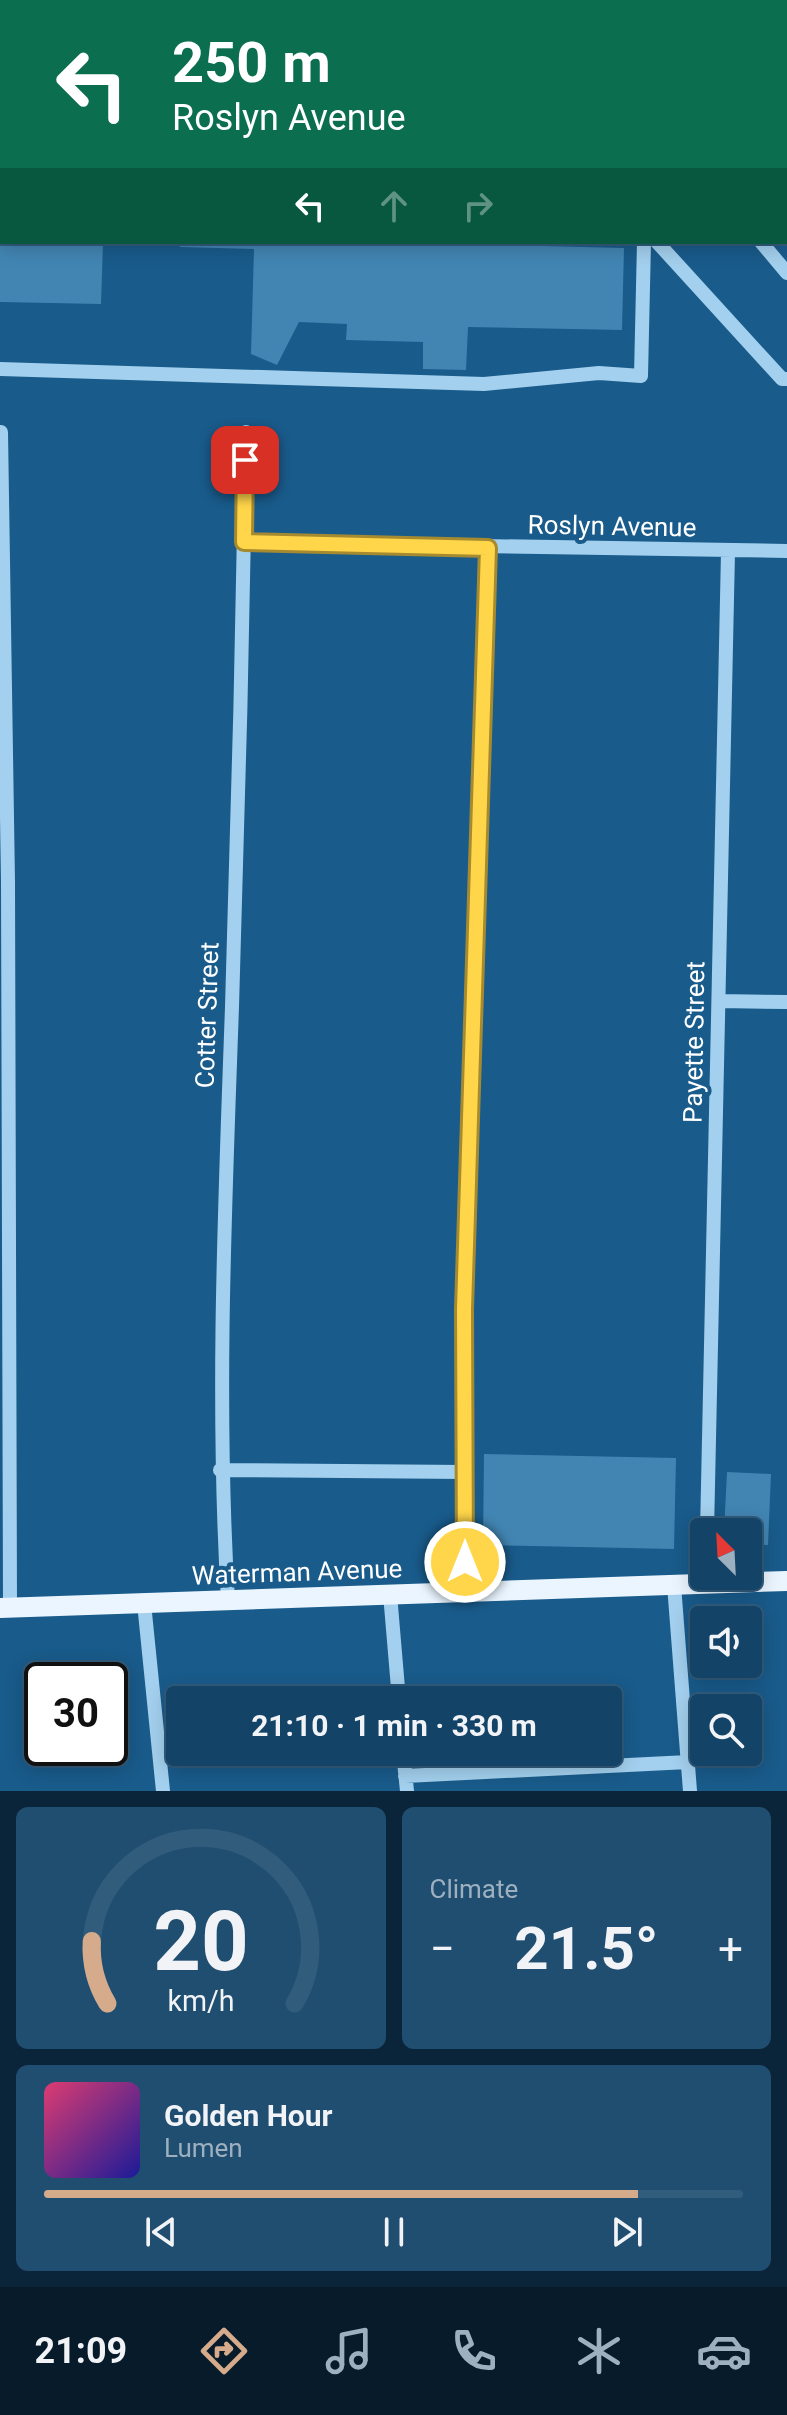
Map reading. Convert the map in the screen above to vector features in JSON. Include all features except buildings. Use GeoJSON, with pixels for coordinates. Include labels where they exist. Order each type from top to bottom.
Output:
{"type":"FeatureCollection","features":[{"type":"Feature","properties":{"kind":"main road","name":"Waterman Avenue"},"geometry":{"type":"LineString","coordinates":[[762,1581],[787,1581]]}},
{"type":"Feature","properties":{"kind":"main road","name":"Waterman Avenue"},"geometry":{"type":"LineString","coordinates":[[5,1608],[690,1582]]}},
{"type":"Feature","properties":{"kind":"street"},"geometry":{"type":"LineString","coordinates":[[0,369],[484,384],[599,373],[641,376],[644,244]]}},
{"type":"Feature","properties":{"kind":"street"},"geometry":{"type":"LineString","coordinates":[[659,244],[782,379],[787,379]]}},
{"type":"Feature","properties":{"kind":"street"},"geometry":{"type":"LineString","coordinates":[[763,244],[787,273]]}},
{"type":"Feature","properties":{"kind":"street"},"geometry":{"type":"LineString","coordinates":[[1,432],[0,567],[8,882],[5,1608]]}},
{"type":"Feature","properties":{"kind":"street","name":"Cotter Street"},"geometry":{"type":"LineString","coordinates":[[228,1600],[220,1470],[246,432]]}},
{"type":"Feature","properties":{"kind":"street","name":"Roslyn Avenue"},"geometry":{"type":"LineString","coordinates":[[244,542],[787,551]]}},
{"type":"Feature","properties":{"kind":"street"},"geometry":{"type":"LineString","coordinates":[[465,1592],[464,1309],[488,548]]}},
{"type":"Feature","properties":{"kind":"street","name":"Payette Street"},"geometry":{"type":"LineString","coordinates":[[707,1518],[728,552]]}},
{"type":"Feature","properties":{"kind":"street"},"geometry":{"type":"LineString","coordinates":[[720,1001],[787,1002]]}},
{"type":"Feature","properties":{"kind":"street"},"geometry":{"type":"LineString","coordinates":[[220,1470],[465,1472]]}},
{"type":"Feature","properties":{"kind":"street"},"geometry":{"type":"LineString","coordinates":[[674,1585],[690,1791]]}},
{"type":"Feature","properties":{"kind":"street"},"geometry":{"type":"LineString","coordinates":[[390,1594],[398,1686]]}},
{"type":"Feature","properties":{"kind":"street"},"geometry":{"type":"LineString","coordinates":[[144,1603],[163,1791]]}},
{"type":"Feature","properties":{"kind":"street"},"geometry":{"type":"LineString","coordinates":[[406,1783],[688,1762]]}},
{"type":"Feature","properties":{"kind":"route"},"geometry":{"type":"LineString","coordinates":[[245,460],[244,542],[488,548],[476,1005],[464,1309],[465,1562]]}}]}
